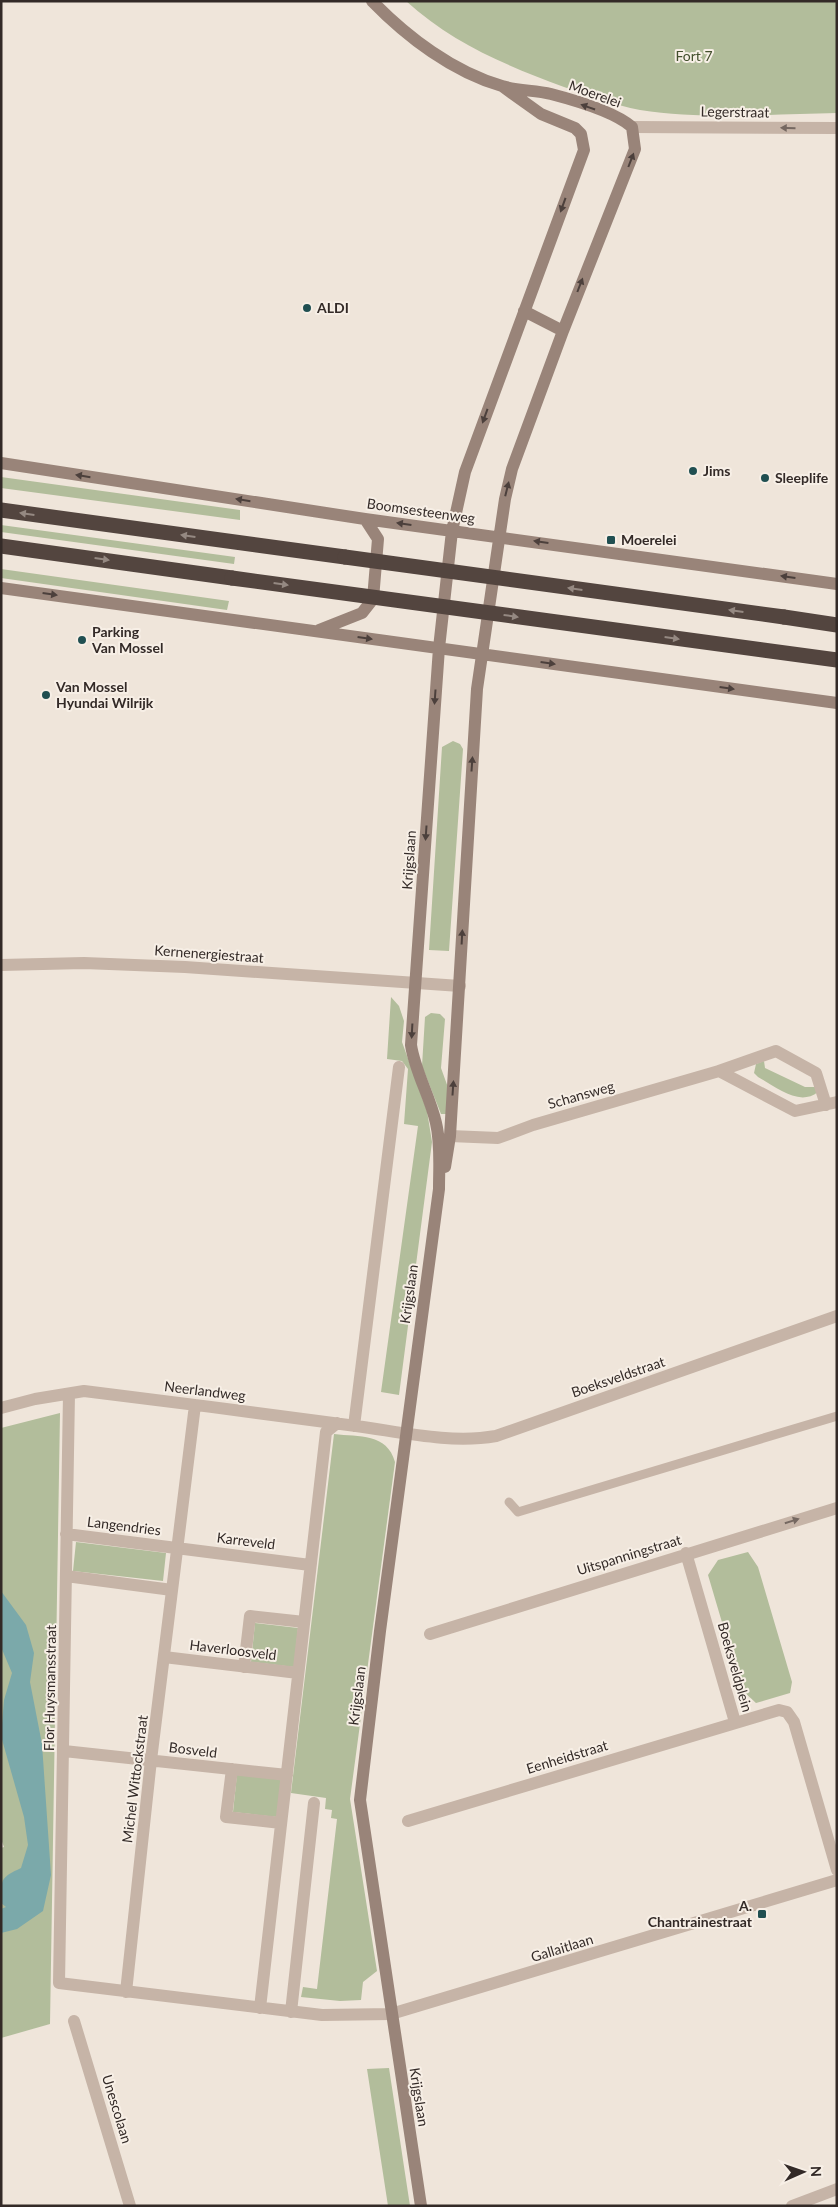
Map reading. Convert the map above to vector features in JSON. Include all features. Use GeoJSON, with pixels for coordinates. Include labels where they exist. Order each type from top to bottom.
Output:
{"type":"FeatureCollection","features":[{"type":"Feature","properties":{"kind":"highway"},"geometry":{"type":"LineString","coordinates":[[1,510],[837,625]]}},
{"type":"Feature","properties":{"kind":"highway"},"geometry":{"type":"LineString","coordinates":[[1,546],[837,660]]}},
{"type":"Feature","properties":{"kind":"street","name":"Moerelei"},"geometry":{"type":"LineString","coordinates":[[372,1],[403,31],[464,71],[502,86],[552,94],[617,117],[632,127]]}},
{"type":"Feature","properties":{"kind":"street","name":"Moerelei"},"geometry":{"type":"LineString","coordinates":[[452,530],[465,472],[584,150],[581,134],[575,128],[541,114],[502,86]]}},
{"type":"Feature","properties":{"kind":"street","name":"Legerstraat"},"geometry":{"type":"LineString","coordinates":[[632,127],[837,128]]}},
{"type":"Feature","properties":{"kind":"street"},"geometry":{"type":"LineString","coordinates":[[498,537],[512,469],[563,331],[635,149],[632,127]]}},
{"type":"Feature","properties":{"kind":"street"},"geometry":{"type":"LineString","coordinates":[[524,311],[563,331]]}},
{"type":"Feature","properties":{"kind":"street","name":"Boomsesteenweg"},"geometry":{"type":"LineString","coordinates":[[1,463],[366,519],[837,584]]}},
{"type":"Feature","properties":{"kind":"street"},"geometry":{"type":"LineString","coordinates":[[317,631],[362,613],[372,599],[378,539],[366,519]]}},
{"type":"Feature","properties":{"kind":"street","name":"Krijgslaan"},"geometry":{"type":"LineString","coordinates":[[439,1189],[439,1147],[436,1123],[413,1060],[411,1044],[439,648],[452,530]]}},
{"type":"Feature","properties":{"kind":"street","name":"Krijgslaan"},"geometry":{"type":"LineString","coordinates":[[421,2206],[360,1800],[406,1432],[439,1189],[450,1136],[476,703],[498,537]]}},
{"type":"Feature","properties":{"kind":"street"},"geometry":{"type":"LineString","coordinates":[[1,588],[837,703]]}},
{"type":"Feature","properties":{"kind":"street","name":"Kernenergiestraat"},"geometry":{"type":"LineString","coordinates":[[1,965],[84,962],[133,964],[460,986]]}},
{"type":"Feature","properties":{"kind":"street","name":"Schansweg"},"geometry":{"type":"LineString","coordinates":[[450,1136],[498,1138],[533,1125],[719,1070],[776,1051],[816,1073],[832,1104],[795,1110],[719,1070]]}},
{"type":"Feature","properties":{"kind":"street"},"geometry":{"type":"LineString","coordinates":[[354,1426],[399,1066]]}},
{"type":"Feature","properties":{"kind":"street","name":"Boeksveldstraat"},"geometry":{"type":"LineString","coordinates":[[406,1432],[464,1439],[496,1436],[837,1316]]}},
{"type":"Feature","properties":{"kind":"street","name":"Neerlandweg"},"geometry":{"type":"LineString","coordinates":[[1,1408],[35,1399],[84,1391],[406,1432]]}},
{"type":"Feature","properties":{"kind":"street","name":"Flor Huysmansstraat"},"geometry":{"type":"LineString","coordinates":[[69,1394],[60,1983],[126,1992]]}},
{"type":"Feature","properties":{"kind":"street","name":"Michel Wittockstraat"},"geometry":{"type":"LineString","coordinates":[[126,1992],[195,1405]]}},
{"type":"Feature","properties":{"kind":"street"},"geometry":{"type":"LineString","coordinates":[[260,2008],[326,1432],[336,1424]]}},
{"type":"Feature","properties":{"kind":"street","name":"Uitspanningstraat"},"geometry":{"type":"LineString","coordinates":[[430,1634],[686,1553],[837,1508]]}},
{"type":"Feature","properties":{"kind":"street","name":"Langendries"},"geometry":{"type":"LineString","coordinates":[[66,1534],[178,1548]]}},
{"type":"Feature","properties":{"kind":"street","name":"Karreveld"},"geometry":{"type":"LineString","coordinates":[[178,1548],[310,1565]]}},
{"type":"Feature","properties":{"kind":"street","name":"Boeksveldplein"},"geometry":{"type":"LineString","coordinates":[[686,1553],[735,1722],[779,1710],[787,1712],[794,1722],[837,1870]]}},
{"type":"Feature","properties":{"kind":"street"},"geometry":{"type":"LineString","coordinates":[[66,1576],[172,1590]]}},
{"type":"Feature","properties":{"kind":"street"},"geometry":{"type":"LineString","coordinates":[[244,1667],[250,1616],[304,1622]]}},
{"type":"Feature","properties":{"kind":"street","name":"Haverloosveld"},"geometry":{"type":"LineString","coordinates":[[164,1657],[298,1673]]}},
{"type":"Feature","properties":{"kind":"street","name":"Eenheidstraat"},"geometry":{"type":"LineString","coordinates":[[408,1821],[735,1722]]}},
{"type":"Feature","properties":{"kind":"street","name":"Bosveld"},"geometry":{"type":"LineString","coordinates":[[64,1751],[287,1775]]}},
{"type":"Feature","properties":{"kind":"street","name":"Bosveld"},"geometry":{"type":"LineString","coordinates":[[232,1769],[226,1817],[282,1823]]}},
{"type":"Feature","properties":{"kind":"street"},"geometry":{"type":"LineString","coordinates":[[126,1992],[291,2012],[314,1804]]}},
{"type":"Feature","properties":{"kind":"street","name":"Gallaitlaan"},"geometry":{"type":"LineString","coordinates":[[291,2012],[329,2016],[391,2014],[837,1880]]}},
{"type":"Feature","properties":{"kind":"street","name":"Unescolaan"},"geometry":{"type":"LineString","coordinates":[[74,2021],[130,2206]]}},
{"type":"Feature","properties":{"kind":"street"},"geometry":{"type":"LineString","coordinates":[[792,2206],[837,2189]]}},
{"type":"Feature","properties":{"kind":"lane"},"geometry":{"type":"LineString","coordinates":[[509,1502],[518,1512],[837,1416]]}},
{"type":"Feature","properties":{"kind":"green space","name":"Fort 7"},"geometry":{"type":"Polygon","coordinates":[[[406,1],[837,1],[837,113],[713,116],[664,113],[621,106],[543,79],[501,62],[442,29],[406,1]]]}},
{"type":"Feature","properties":{"kind":"green space"},"geometry":{"type":"Polygon","coordinates":[[[1,477],[240,510],[240,520],[1,488],[1,477]]]}},
{"type":"Feature","properties":{"kind":"green space"},"geometry":{"type":"Polygon","coordinates":[[[1,525],[235,557],[234,564],[1,532],[1,525]]]}},
{"type":"Feature","properties":{"kind":"green space"},"geometry":{"type":"Polygon","coordinates":[[[1,569],[229,601],[227,610],[1,578],[1,569]]]}},
{"type":"Feature","properties":{"kind":"green space"},"geometry":{"type":"Polygon","coordinates":[[[453,741],[460,744],[463,749],[449,951],[429,950],[442,747],[453,741]]]}},
{"type":"Feature","properties":{"kind":"green space"},"geometry":{"type":"Polygon","coordinates":[[[391,997],[399,1006],[404,1021],[402,1042],[427,1111],[432,1142],[399,1395],[381,1392],[418,1126],[404,1124],[408,1069],[402,1061],[387,1059],[391,997]]]}},
{"type":"Feature","properties":{"kind":"green space"},"geometry":{"type":"Polygon","coordinates":[[[431,1013],[440,1014],[445,1019],[441,1068],[450,1093],[448,1114],[441,1114],[422,1066],[425,1017],[431,1013]]]}},
{"type":"Feature","properties":{"kind":"green space"},"geometry":{"type":"Polygon","coordinates":[[[764,1061],[765,1068],[805,1087],[816,1087],[818,1092],[811,1096],[803,1097],[780,1090],[754,1073],[756,1064],[764,1061]]]}},
{"type":"Feature","properties":{"kind":"green space"},"geometry":{"type":"Polygon","coordinates":[[[60,1413],[50,2024],[1,2038],[1,1848],[4,1847],[1,1839],[1,1428],[60,1413]]]}},
{"type":"Feature","properties":{"kind":"green space"},"geometry":{"type":"Polygon","coordinates":[[[334,1434],[371,1438],[379,1441],[386,1446],[395,1462],[350,1799],[377,1971],[363,1982],[361,2000],[340,2001],[301,1997],[303,1987],[317,1989],[337,1819],[331,1818],[332,1810],[325,1809],[326,1798],[291,1793],[334,1434]]]}},
{"type":"Feature","properties":{"kind":"green space"},"geometry":{"type":"Polygon","coordinates":[[[76,1542],[166,1553],[163,1581],[73,1571],[76,1542]]]}},
{"type":"Feature","properties":{"kind":"green space"},"geometry":{"type":"Polygon","coordinates":[[[748,1552],[758,1567],[792,1682],[790,1693],[756,1703],[742,1690],[708,1575],[718,1560],[748,1552]]]}},
{"type":"Feature","properties":{"kind":"green space"},"geometry":{"type":"Polygon","coordinates":[[[255,1623],[298,1628],[294,1667],[251,1662],[255,1623]]]}},
{"type":"Feature","properties":{"kind":"green space"},"geometry":{"type":"Polygon","coordinates":[[[237,1774],[281,1779],[277,1817],[233,1812],[237,1774]]]}},
{"type":"Feature","properties":{"kind":"green space"},"geometry":{"type":"Polygon","coordinates":[[[389,2068],[410,2206],[388,2206],[367,2069],[389,2068]]]}},
{"type":"Feature","properties":{"kind":"water"},"geometry":{"type":"Polygon","coordinates":[[[1,1591],[26,1625],[34,1653],[30,1682],[42,1744],[51,1875],[43,1911],[17,1929],[1,1933],[1,1909],[6,1907],[1,1903],[3,1880],[9,1874],[21,1868],[28,1845],[24,1817],[1,1736],[4,1700],[12,1673],[1,1647],[1,1591]]]}},
{"type":"Feature","properties":{"kind":"place","name":"ALDI"},"geometry":{"type":"Point","coordinates":[307,308]}},
{"type":"Feature","properties":{"kind":"place","name":"Jims"},"geometry":{"type":"Point","coordinates":[693,471]}},
{"type":"Feature","properties":{"kind":"place","name":"Sleeplife"},"geometry":{"type":"Point","coordinates":[765,478]}},
{"type":"Feature","properties":{"kind":"place","name":"Moerelei"},"geometry":{"type":"Point","coordinates":[611,540]}},
{"type":"Feature","properties":{"kind":"place","name":"Parking Van Mossel"},"geometry":{"type":"Point","coordinates":[82,640]}},
{"type":"Feature","properties":{"kind":"place","name":"Van Mossel Hyundai Wilrijk"},"geometry":{"type":"Point","coordinates":[46,695]}},
{"type":"Feature","properties":{"kind":"place","name":"A. Chantrainestraat"},"geometry":{"type":"Point","coordinates":[762,1914]}}]}
